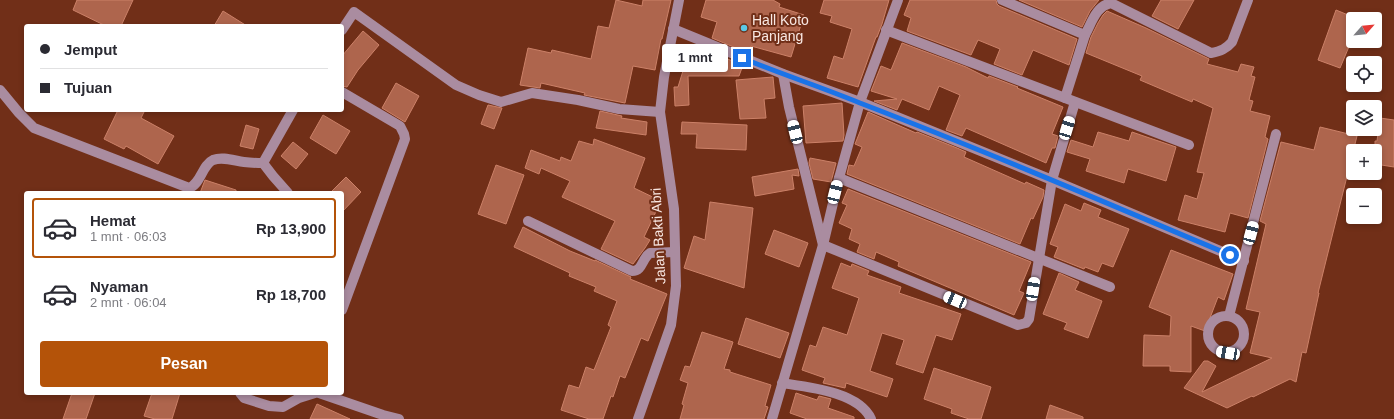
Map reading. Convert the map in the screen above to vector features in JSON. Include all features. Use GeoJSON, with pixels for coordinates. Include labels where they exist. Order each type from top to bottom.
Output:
{"type":"FeatureCollection","features":[{"type":"Feature","properties":{"kind":"street","name":"Jalan Bakti Abri"},"geometry":{"type":"LineString","coordinates":[[638,419],[671,325],[676,286],[674,209],[660,112],[664,77],[679,0]]}},
{"type":"Feature","properties":{"kind":"street"},"geometry":{"type":"LineString","coordinates":[[772,419],[822,245],[860,102],[898,0]]}},
{"type":"Feature","properties":{"kind":"street"},"geometry":{"type":"LineString","coordinates":[[1002,0],[1086,35]]}},
{"type":"Feature","properties":{"kind":"street"},"geometry":{"type":"LineString","coordinates":[[1065,98],[1086,35],[1098,9],[1104,4],[1111,3],[1211,53],[1221,51],[1228,47],[1232,42],[1248,0]]}},
{"type":"Feature","properties":{"kind":"street"},"geometry":{"type":"LineString","coordinates":[[344,27],[354,12],[456,85],[479,95],[501,102],[532,93],[578,100],[620,109],[660,112]]}},
{"type":"Feature","properties":{"kind":"street"},"geometry":{"type":"LineString","coordinates":[[673,30],[783,74],[860,102],[1052,180],[1244,261]]}},
{"type":"Feature","properties":{"kind":"street"},"geometry":{"type":"LineString","coordinates":[[886,30],[1189,145]]}},
{"type":"Feature","properties":{"kind":"street"},"geometry":{"type":"LineString","coordinates":[[783,74],[789,107],[822,245]]}},
{"type":"Feature","properties":{"kind":"street"},"geometry":{"type":"LineString","coordinates":[[0,90],[34,128],[186,188],[195,185],[210,162],[215,159],[222,159],[263,163],[286,191]]}},
{"type":"Feature","properties":{"kind":"street"},"geometry":{"type":"LineString","coordinates":[[344,93],[400,126],[405,139],[344,305]]}},
{"type":"Feature","properties":{"kind":"street"},"geometry":{"type":"LineString","coordinates":[[822,245],[1018,326],[1026,323],[1029,319],[1052,180],[1075,102]]}},
{"type":"Feature","properties":{"kind":"street"},"geometry":{"type":"LineString","coordinates":[[263,163],[292,112]]}},
{"type":"Feature","properties":{"kind":"street"},"geometry":{"type":"LineString","coordinates":[[1229,316],[1276,134]]}},
{"type":"Feature","properties":{"kind":"street"},"geometry":{"type":"LineString","coordinates":[[839,178],[1110,287]]}},
{"type":"Feature","properties":{"kind":"street"},"geometry":{"type":"LineString","coordinates":[[528,221],[632,271],[640,268],[647,254],[650,252],[675,252]]}},
{"type":"Feature","properties":{"kind":"street"},"geometry":{"type":"LineString","coordinates":[[782,383],[820,389],[854,401],[871,419]]}},
{"type":"Feature","properties":{"kind":"street"},"geometry":{"type":"LineString","coordinates":[[242,395],[244,398],[269,406],[283,406],[309,395]]}},
{"type":"Feature","properties":{"kind":"street"},"geometry":{"type":"LineString","coordinates":[[320,395],[399,419]]}},
{"type":"Feature","properties":{"kind":"building"},"geometry":{"type":"Polygon","coordinates":[[[77,0],[133,0],[122,24],[102,24],[73,10],[77,0]]]}},
{"type":"Feature","properties":{"kind":"building"},"geometry":{"type":"Polygon","coordinates":[[[616,0],[642,6],[643,0],[671,0],[655,70],[633,66],[625,103],[584,95],[585,93],[541,83],[540,88],[520,85],[528,48],[551,53],[552,50],[591,59],[598,26],[609,28],[616,0]]]}},
{"type":"Feature","properties":{"kind":"building","name":"Hall Koto Panjang"},"geometry":{"type":"Polygon","coordinates":[[[706,0],[773,0],[780,4],[779,7],[804,15],[791,57],[751,46],[748,53],[712,38],[717,22],[701,17],[706,0]]]}},
{"type":"Feature","properties":{"kind":"building"},"geometry":{"type":"Polygon","coordinates":[[[824,0],[889,0],[882,24],[858,87],[827,78],[834,56],[843,59],[852,29],[830,22],[832,16],[820,13],[824,0]]]}},
{"type":"Feature","properties":{"kind":"building"},"geometry":{"type":"Polygon","coordinates":[[[910,0],[996,0],[999,6],[1077,39],[1069,65],[1033,50],[1022,75],[994,64],[1000,49],[978,40],[971,55],[907,31],[911,18],[904,15],[910,0]]]}},
{"type":"Feature","properties":{"kind":"building"},"geometry":{"type":"Polygon","coordinates":[[[1019,0],[1099,0],[1090,11],[1082,27],[1019,0]]]}},
{"type":"Feature","properties":{"kind":"building"},"geometry":{"type":"Polygon","coordinates":[[[1161,0],[1194,0],[1178,29],[1152,16],[1161,0]]]}},
{"type":"Feature","properties":{"kind":"building"},"geometry":{"type":"Polygon","coordinates":[[[1336,10],[1346,14],[1346,48],[1348,48],[1340,68],[1318,60],[1336,10]]]}},
{"type":"Feature","properties":{"kind":"building"},"geometry":{"type":"Polygon","coordinates":[[[223,11],[244,24],[215,24],[223,11]]]}},
{"type":"Feature","properties":{"kind":"building"},"geometry":{"type":"Polygon","coordinates":[[[1107,11],[1146,28],[1209,59],[1207,64],[1238,72],[1241,64],[1254,67],[1251,76],[1255,77],[1249,100],[1253,101],[1250,111],[1270,116],[1265,137],[1268,139],[1248,218],[1230,213],[1225,232],[1178,220],[1185,195],[1197,199],[1204,173],[1197,172],[1213,108],[1193,99],[1192,102],[1140,80],[1142,76],[1086,53],[1091,37],[1098,23],[1107,11]]]}},
{"type":"Feature","properties":{"kind":"building"},"geometry":{"type":"Polygon","coordinates":[[[363,31],[379,45],[358,70],[347,87],[344,86],[344,54],[363,31]]]}},
{"type":"Feature","properties":{"kind":"building"},"geometry":{"type":"Polygon","coordinates":[[[902,43],[966,67],[988,78],[989,76],[1018,87],[1017,88],[1063,107],[1052,134],[1058,136],[1055,148],[1052,148],[1046,163],[966,128],[962,136],[946,130],[960,95],[939,86],[929,110],[902,99],[897,110],[874,101],[897,99],[871,91],[881,66],[891,70],[902,43]]]}},
{"type":"Feature","properties":{"kind":"building"},"geometry":{"type":"Polygon","coordinates":[[[691,45],[743,65],[739,76],[688,76],[689,105],[675,106],[674,87],[678,87],[691,45]]]}},
{"type":"Feature","properties":{"kind":"building"},"geometry":{"type":"Polygon","coordinates":[[[773,77],[775,98],[764,99],[766,118],[740,119],[736,80],[773,77]]]}},
{"type":"Feature","properties":{"kind":"building"},"geometry":{"type":"Polygon","coordinates":[[[396,83],[419,96],[405,122],[382,108],[396,83]]]}},
{"type":"Feature","properties":{"kind":"building"},"geometry":{"type":"Polygon","coordinates":[[[842,103],[843,141],[806,143],[803,106],[842,103]]]}},
{"type":"Feature","properties":{"kind":"building"},"geometry":{"type":"Polygon","coordinates":[[[488,105],[502,108],[494,129],[481,124],[488,105]]]}},
{"type":"Feature","properties":{"kind":"building"},"geometry":{"type":"Polygon","coordinates":[[[600,111],[622,116],[621,118],[647,122],[646,135],[596,128],[600,111]]]}},
{"type":"Feature","properties":{"kind":"building"},"geometry":{"type":"Polygon","coordinates":[[[117,112],[144,112],[141,118],[174,136],[158,164],[126,146],[124,149],[104,139],[117,112]]]}},
{"type":"Feature","properties":{"kind":"building"},"geometry":{"type":"Polygon","coordinates":[[[868,112],[916,133],[917,132],[957,148],[966,152],[964,157],[1025,184],[1026,182],[1044,190],[1043,197],[1033,219],[1031,218],[1020,244],[847,174],[849,165],[854,166],[862,147],[855,144],[868,112]]]}},
{"type":"Feature","properties":{"kind":"building"},"geometry":{"type":"Polygon","coordinates":[[[323,115],[350,131],[336,154],[310,138],[323,115]]]}},
{"type":"Feature","properties":{"kind":"building"},"geometry":{"type":"Polygon","coordinates":[[[1382,118],[1394,120],[1394,167],[1382,165],[1382,144],[1375,144],[1375,141],[1377,141],[1378,136],[1382,136],[1382,118]]]}},
{"type":"Feature","properties":{"kind":"building"},"geometry":{"type":"Polygon","coordinates":[[[682,122],[747,125],[746,150],[696,148],[697,134],[681,134],[682,122]]]}},
{"type":"Feature","properties":{"kind":"building"},"geometry":{"type":"Polygon","coordinates":[[[246,125],[259,129],[253,149],[240,146],[246,125]]]}},
{"type":"Feature","properties":{"kind":"building"},"geometry":{"type":"Polygon","coordinates":[[[1320,127],[1346,133],[1346,136],[1357,136],[1355,144],[1346,144],[1346,180],[1318,293],[1306,353],[1302,352],[1296,382],[1290,379],[1227,408],[1184,388],[1204,361],[1208,361],[1216,366],[1202,392],[1272,358],[1250,353],[1260,312],[1246,309],[1266,224],[1260,221],[1281,142],[1314,150],[1320,127]]]}},
{"type":"Feature","properties":{"kind":"building"},"geometry":{"type":"Polygon","coordinates":[[[1098,132],[1129,141],[1132,132],[1176,147],[1166,181],[1128,169],[1124,183],[1086,171],[1090,159],[1067,152],[1071,140],[1093,147],[1098,132]]]}},
{"type":"Feature","properties":{"kind":"building"},"geometry":{"type":"Polygon","coordinates":[[[594,139],[645,158],[634,188],[661,201],[644,237],[650,240],[633,264],[601,249],[615,221],[562,197],[570,181],[541,168],[539,174],[525,168],[531,150],[560,161],[561,157],[571,161],[579,141],[593,145],[594,139]]]}},
{"type":"Feature","properties":{"kind":"building"},"geometry":{"type":"Polygon","coordinates":[[[293,142],[308,154],[296,169],[281,156],[293,142]]]}},
{"type":"Feature","properties":{"kind":"building"},"geometry":{"type":"Polygon","coordinates":[[[810,158],[836,163],[831,182],[813,179],[809,163],[810,158]]]}},
{"type":"Feature","properties":{"kind":"building"},"geometry":{"type":"Polygon","coordinates":[[[496,165],[524,175],[506,224],[478,214],[496,165]]]}},
{"type":"Feature","properties":{"kind":"building"},"geometry":{"type":"Polygon","coordinates":[[[798,169],[799,176],[792,175],[794,189],[755,196],[752,177],[798,169]]]}},
{"type":"Feature","properties":{"kind":"building"},"geometry":{"type":"Polygon","coordinates":[[[346,177],[361,192],[344,210],[344,191],[332,191],[346,177]]]}},
{"type":"Feature","properties":{"kind":"building"},"geometry":{"type":"Polygon","coordinates":[[[205,180],[236,190],[236,191],[201,191],[205,180]]]}},
{"type":"Feature","properties":{"kind":"building"},"geometry":{"type":"Polygon","coordinates":[[[848,189],[1031,262],[1019,291],[1024,293],[1014,315],[898,266],[899,262],[876,252],[874,259],[857,252],[860,244],[849,239],[852,229],[839,223],[847,205],[842,203],[848,189]]]}},
{"type":"Feature","properties":{"kind":"building"},"geometry":{"type":"Polygon","coordinates":[[[710,202],[753,208],[744,288],[684,268],[694,236],[705,240],[710,202]]]}},
{"type":"Feature","properties":{"kind":"building"},"geometry":{"type":"Polygon","coordinates":[[[1084,203],[1101,210],[1098,217],[1129,229],[1113,267],[1102,263],[1098,272],[1085,267],[1084,269],[1054,257],[1058,247],[1050,244],[1065,204],[1081,211],[1084,203]]]}},
{"type":"Feature","properties":{"kind":"building"},"geometry":{"type":"Polygon","coordinates":[[[523,227],[570,251],[595,260],[631,277],[630,279],[667,294],[648,341],[641,338],[625,378],[620,376],[613,397],[611,396],[603,419],[589,419],[561,410],[569,385],[579,388],[586,367],[594,370],[611,327],[608,325],[617,301],[594,291],[596,287],[569,276],[570,273],[514,247],[523,227]]]}},
{"type":"Feature","properties":{"kind":"building"},"geometry":{"type":"Polygon","coordinates":[[[774,230],[808,243],[799,267],[765,254],[774,230]]]}},
{"type":"Feature","properties":{"kind":"building"},"geometry":{"type":"Polygon","coordinates":[[[1171,250],[1233,274],[1224,300],[1218,297],[1205,331],[1191,326],[1191,372],[1170,371],[1170,366],[1143,366],[1144,335],[1170,336],[1171,316],[1149,307],[1171,250]]]}},
{"type":"Feature","properties":{"kind":"building"},"geometry":{"type":"Polygon","coordinates":[[[841,263],[851,267],[852,264],[869,271],[867,275],[901,287],[899,293],[961,314],[952,340],[936,335],[923,373],[896,364],[904,340],[882,333],[870,371],[893,379],[887,397],[846,383],[845,388],[823,383],[825,378],[802,370],[810,345],[816,347],[823,327],[847,335],[859,298],[832,288],[841,263]]]}},
{"type":"Feature","properties":{"kind":"building"},"geometry":{"type":"Polygon","coordinates":[[[1059,273],[1079,282],[1075,290],[1102,301],[1088,338],[1064,329],[1067,323],[1043,314],[1059,273]]]}},
{"type":"Feature","properties":{"kind":"building"},"geometry":{"type":"Polygon","coordinates":[[[746,318],[789,333],[780,358],[738,344],[746,318]]]}},
{"type":"Feature","properties":{"kind":"building"},"geometry":{"type":"Polygon","coordinates":[[[702,332],[733,342],[724,369],[771,385],[765,406],[768,407],[764,419],[680,419],[684,405],[682,404],[688,383],[680,380],[685,366],[690,367],[702,332]]]}},
{"type":"Feature","properties":{"kind":"building"},"geometry":{"type":"Polygon","coordinates":[[[934,368],[991,387],[981,419],[969,419],[951,413],[952,409],[924,399],[934,368]]]}},
{"type":"Feature","properties":{"kind":"building"},"geometry":{"type":"Polygon","coordinates":[[[796,393],[817,400],[819,396],[831,399],[828,408],[854,417],[854,419],[807,419],[790,413],[796,393]]]}},
{"type":"Feature","properties":{"kind":"building"},"geometry":{"type":"Polygon","coordinates":[[[71,395],[94,395],[86,419],[63,419],[71,395]]]}},
{"type":"Feature","properties":{"kind":"building"},"geometry":{"type":"Polygon","coordinates":[[[151,395],[179,395],[172,419],[155,419],[144,416],[151,395]]]}},
{"type":"Feature","properties":{"kind":"building"},"geometry":{"type":"Polygon","coordinates":[[[317,404],[350,419],[310,419],[317,404]]]}},
{"type":"Feature","properties":{"kind":"building"},"geometry":{"type":"Polygon","coordinates":[[[1050,405],[1083,417],[1083,419],[1046,419],[1050,405]]]}},
{"type":"Feature","properties":{"kind":"place","name":"Hall Koto Panjang"},"geometry":{"type":"Point","coordinates":[744,28]}},
{"type":"Feature","properties":{"kind":"route"},"geometry":{"type":"LineString","coordinates":[[742,58],[860,102],[1052,180],[1230,255]]}}]}
